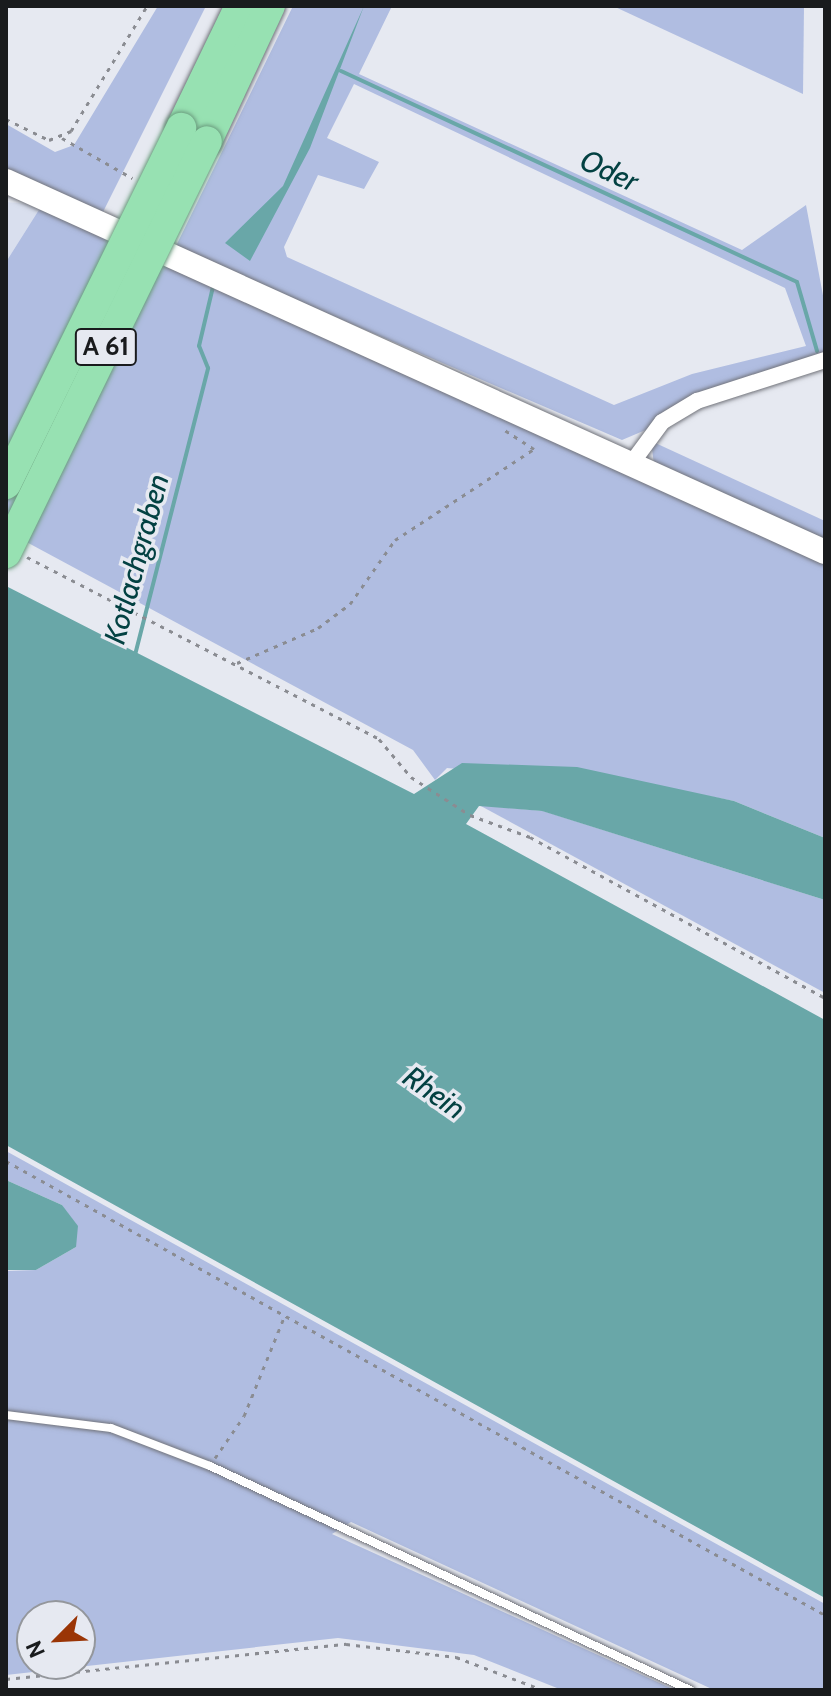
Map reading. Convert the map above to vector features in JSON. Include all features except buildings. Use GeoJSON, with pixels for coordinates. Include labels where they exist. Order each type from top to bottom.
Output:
{"type":"FeatureCollection","features":[{"type":"Feature","properties":{"kind":"highway","name":"A 61"},"geometry":{"type":"LineString","coordinates":[[13,553],[194,135],[240,6]]}},
{"type":"Feature","properties":{"kind":"highway","name":"A 61"},"geometry":{"type":"LineString","coordinates":[[6,484],[194,135],[270,6]]}},
{"type":"Feature","properties":{"kind":"street"},"geometry":{"type":"LineString","coordinates":[[6,181],[825,552]]}},
{"type":"Feature","properties":{"kind":"street"},"geometry":{"type":"LineString","coordinates":[[631,464],[662,422],[697,401],[825,360]]}},
{"type":"Feature","properties":{"kind":"lane"},"geometry":{"type":"LineString","coordinates":[[6,1415],[111,1428],[210,1466],[690,1690]]}},
{"type":"Feature","properties":{"kind":"path"},"geometry":{"type":"LineString","coordinates":[[62,138],[147,6]]}},
{"type":"Feature","properties":{"kind":"path"},"geometry":{"type":"LineString","coordinates":[[6,119],[62,138],[140,182]]}},
{"type":"Feature","properties":{"kind":"path"},"geometry":{"type":"LineString","coordinates":[[237,663],[318,628],[350,604],[395,540],[534,449]]}},
{"type":"Feature","properties":{"kind":"path"},"geometry":{"type":"LineString","coordinates":[[13,553],[134,607],[379,739],[411,777],[470,815],[530,837],[825,998]]}},
{"type":"Feature","properties":{"kind":"path"},"geometry":{"type":"LineString","coordinates":[[6,1161],[86,1202],[825,1615]]}},
{"type":"Feature","properties":{"kind":"path"},"geometry":{"type":"LineString","coordinates":[[210,1466],[244,1416],[285,1315]]}},
{"type":"Feature","properties":{"kind":"path"},"geometry":{"type":"LineString","coordinates":[[6,1679],[346,1644],[456,1657],[543,1690]]}},
{"type":"Feature","properties":{"kind":"shaded area"},"geometry":{"type":"Polygon","coordinates":[[[158,6],[206,6],[101,216],[6,174],[6,124],[55,152],[74,145],[158,6]]]}},
{"type":"Feature","properties":{"kind":"shaded area"},"geometry":{"type":"Polygon","coordinates":[[[293,6],[392,6],[359,74],[742,250],[806,205],[825,306],[825,354],[622,440],[175,248],[293,6]],[[354,84],[327,138],[379,162],[364,189],[318,175],[284,247],[287,257],[614,405],[692,374],[806,346],[785,288],[354,84]]]}},
{"type":"Feature","properties":{"kind":"shaded area"},"geometry":{"type":"Polygon","coordinates":[[[613,6],[804,6],[803,94],[613,6]]]}},
{"type":"Feature","properties":{"kind":"shaded area"},"geometry":{"type":"Polygon","coordinates":[[[6,202],[42,205],[6,262],[6,202]]]}},
{"type":"Feature","properties":{"kind":"shaded area"},"geometry":{"type":"Polygon","coordinates":[[[42,205],[825,559],[825,838],[734,801],[682,791],[447,768],[435,780],[413,750],[6,531],[6,262],[42,205]]]}},
{"type":"Feature","properties":{"kind":"shaded area"},"geometry":{"type":"Polygon","coordinates":[[[651,441],[825,521],[825,544],[654,464],[651,441]]]}},
{"type":"Feature","properties":{"kind":"shaded area"},"geometry":{"type":"Polygon","coordinates":[[[479,805],[543,811],[825,900],[825,993],[479,805]]]}},
{"type":"Feature","properties":{"kind":"shaded area"},"geometry":{"type":"Polygon","coordinates":[[[6,1151],[825,1604],[825,1690],[714,1690],[351,1522],[332,1534],[675,1690],[562,1690],[474,1655],[338,1638],[96,1665],[96,1600],[16,1600],[16,1674],[6,1675],[6,1271],[36,1270],[76,1247],[62,1205],[6,1180],[6,1151]]]}},
{"type":"Feature","properties":{"kind":"water"},"geometry":{"type":"Polygon","coordinates":[[[364,6],[310,148],[250,261],[225,243],[283,186],[364,6]]]}},
{"type":"Feature","properties":{"kind":"water","name":"Rhein"},"geometry":{"type":"Polygon","coordinates":[[[6,586],[414,794],[462,763],[577,767],[734,801],[825,838],[825,900],[542,811],[479,806],[466,824],[825,1020],[825,1598],[6,1145],[6,586]]]}},
{"type":"Feature","properties":{"kind":"water"},"geometry":{"type":"Polygon","coordinates":[[[6,1180],[62,1205],[78,1226],[76,1247],[36,1270],[6,1270],[6,1180]]]}},
{"type":"Feature","properties":{"kind":"waterway","name":"Oder"},"geometry":{"type":"LineString","coordinates":[[341,71],[797,282],[817,351]]}},
{"type":"Feature","properties":{"kind":"waterway","name":"Kotlachgraben"},"geometry":{"type":"LineString","coordinates":[[135,655],[208,368],[199,346],[213,287]]}}]}
